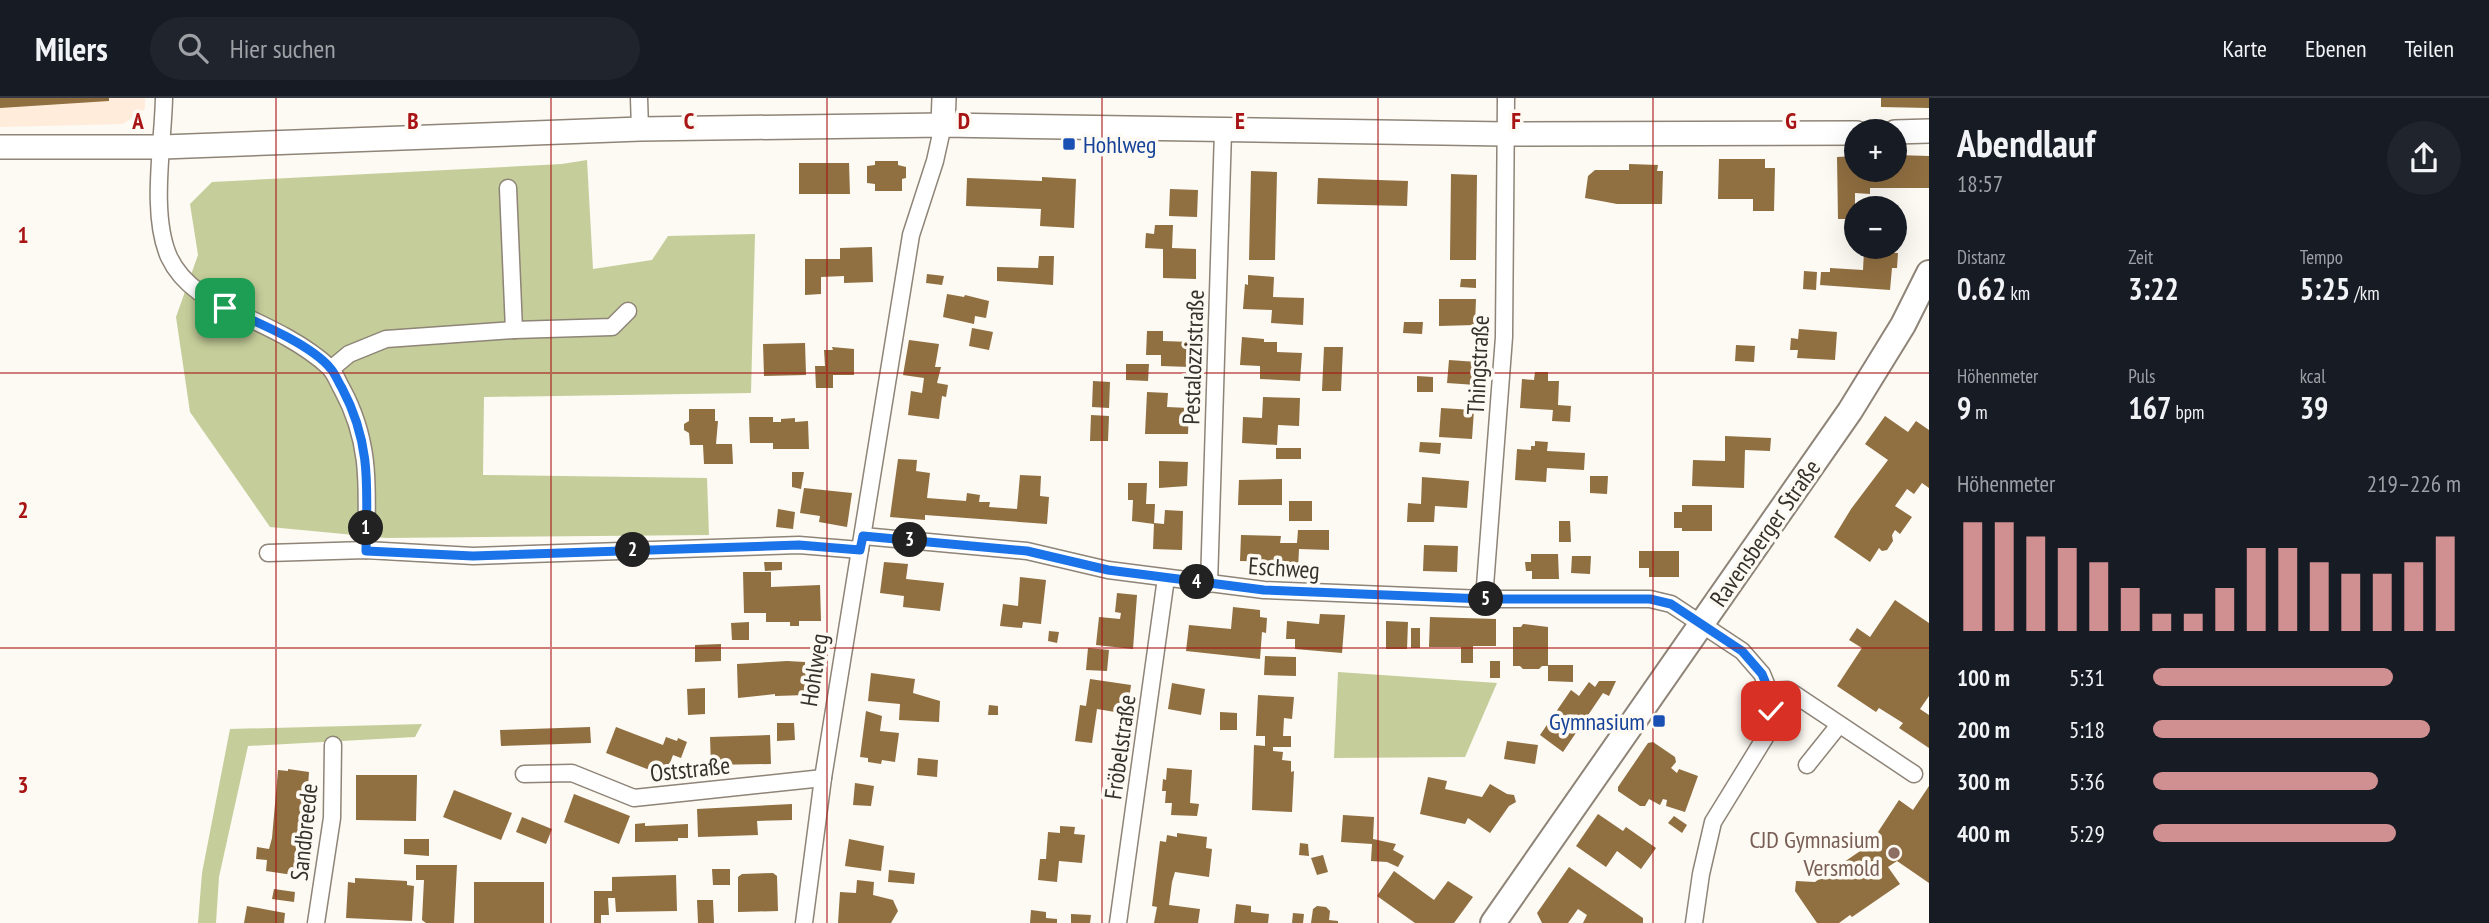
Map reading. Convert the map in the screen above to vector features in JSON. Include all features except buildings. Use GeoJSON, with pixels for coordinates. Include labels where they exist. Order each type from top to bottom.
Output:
{"type":"FeatureCollection","features":[{"type":"Feature","properties":{"kind":"main road","name":"Hohlweg"},"geometry":{"type":"LineString","coordinates":[[943,125],[944,98]]}},
{"type":"Feature","properties":{"kind":"main road"},"geometry":{"type":"LineString","coordinates":[[0,147],[163,147],[640,129],[943,125],[1505,134],[1844,133]]}},
{"type":"Feature","properties":{"kind":"main road"},"geometry":{"type":"LineString","coordinates":[[1907,132],[1929,131]]}},
{"type":"Feature","properties":{"kind":"main road","name":"Ravensberger Straße"},"geometry":{"type":"LineString","coordinates":[[1493,923],[1850,411],[1903,325],[1929,273]]}},
{"type":"Feature","properties":{"kind":"street"},"geometry":{"type":"LineString","coordinates":[[164,98],[159,212],[162,235],[170,258],[190,287],[225,308],[272,328],[331,369],[355,416],[367,465],[366,551]]}},
{"type":"Feature","properties":{"kind":"street"},"geometry":{"type":"LineString","coordinates":[[639,98],[640,129]]}},
{"type":"Feature","properties":{"kind":"street","name":"Thingstraße"},"geometry":{"type":"LineString","coordinates":[[1484,599],[1504,337],[1506,98]]}},
{"type":"Feature","properties":{"kind":"street","name":"Hohlweg"},"geometry":{"type":"LineString","coordinates":[[804,923],[823,778],[911,235],[935,161],[943,125]]}},
{"type":"Feature","properties":{"kind":"street","name":"Pestalozzistraße"},"geometry":{"type":"LineString","coordinates":[[1209,584],[1223,131]]}},
{"type":"Feature","properties":{"kind":"street"},"geometry":{"type":"LineString","coordinates":[[508,188],[514,330]]}},
{"type":"Feature","properties":{"kind":"street"},"geometry":{"type":"LineString","coordinates":[[331,369],[349,354],[386,339],[514,330],[612,327],[628,311]]}},
{"type":"Feature","properties":{"kind":"street","name":"Eschweg"},"geometry":{"type":"LineString","coordinates":[[268,553],[366,551],[473,556],[862,543],[1027,551],[1108,570],[1264,590],[1484,599],[1650,599],[1671,604],[1742,651],[1762,674],[1769,691]]}},
{"type":"Feature","properties":{"kind":"street","name":"Fröbelstraße"},"geometry":{"type":"LineString","coordinates":[[1118,923],[1166,578]]}},
{"type":"Feature","properties":{"kind":"street"},"geometry":{"type":"LineString","coordinates":[[1694,923],[1700,874],[1713,822],[1769,731],[1769,691],[1788,690],[1914,774]]}},
{"type":"Feature","properties":{"kind":"street"},"geometry":{"type":"LineString","coordinates":[[1807,765],[1839,725]]}},
{"type":"Feature","properties":{"kind":"street","name":"Sandbreede"},"geometry":{"type":"LineString","coordinates":[[316,923],[332,818],[333,745]]}},
{"type":"Feature","properties":{"kind":"street","name":"Oststraße"},"geometry":{"type":"LineString","coordinates":[[524,774],[572,773],[634,798],[823,778]]}},
{"type":"Feature","properties":{"kind":"shaded area"},"geometry":{"type":"Polygon","coordinates":[[[0,98],[145,98],[145,109],[123,124],[0,127],[0,98]]]}},
{"type":"Feature","properties":{"kind":"green space"},"geometry":{"type":"Polygon","coordinates":[[[587,160],[593,269],[652,260],[668,236],[755,234],[751,393],[484,397],[483,475],[707,478],[709,535],[386,538],[270,527],[190,412],[176,317],[198,255],[190,204],[212,182],[562,164],[587,160]]]}},
{"type":"Feature","properties":{"kind":"green space"},"geometry":{"type":"Polygon","coordinates":[[[1338,672],[1497,683],[1465,757],[1334,758],[1338,672]]]}},
{"type":"Feature","properties":{"kind":"green space"},"geometry":{"type":"Polygon","coordinates":[[[422,724],[415,737],[248,746],[219,877],[216,923],[198,923],[202,873],[230,729],[422,724]]]}},
{"type":"Feature","properties":{"kind":"place","name":"Hohlweg"},"geometry":{"type":"Point","coordinates":[1069,144]}},
{"type":"Feature","properties":{"kind":"place","name":"Gymnasium"},"geometry":{"type":"Point","coordinates":[1659,721]}},
{"type":"Feature","properties":{"kind":"place","name":"CJD Gymnasium Versmold"},"geometry":{"type":"Point","coordinates":[1894,853]}},
{"type":"Feature","properties":{"kind":"route"},"geometry":{"type":"LineString","coordinates":[[225,308],[272,328],[331,369],[355,416],[367,465],[366,551],[473,556],[799,545],[860,550],[863,536],[1027,551],[1108,570],[1264,590],[1484,599],[1650,599],[1671,604],[1742,651],[1762,674],[1769,691],[1771,711]]}}]}
